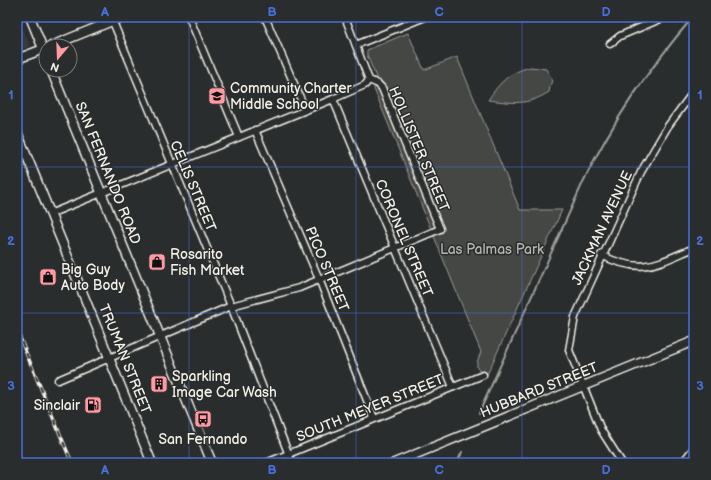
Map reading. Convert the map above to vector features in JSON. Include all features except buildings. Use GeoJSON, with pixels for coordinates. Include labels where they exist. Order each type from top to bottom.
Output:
{"type":"FeatureCollection","features":[{"type":"Feature","properties":{"kind":"main road"},"geometry":{"type":"LineString","coordinates":[[30,17],[40,38]]}},
{"type":"Feature","properties":{"kind":"main road"},"geometry":{"type":"LineString","coordinates":[[71,38],[111,19],[122,17]]}},
{"type":"Feature","properties":{"kind":"main road"},"geometry":{"type":"LineString","coordinates":[[17,59],[38,52]]}},
{"type":"Feature","properties":{"kind":"main road","name":"SAN FERNANDO ROAD"},"geometry":{"type":"LineString","coordinates":[[55,78],[212,463]]}},
{"type":"Feature","properties":{"kind":"main road","name":"TRUMAN STREET"},"geometry":{"type":"LineString","coordinates":[[17,132],[52,213],[152,463]]}},
{"type":"Feature","properties":{"kind":"main road","name":"HUBBARD STREET"},"geometry":{"type":"LineString","coordinates":[[394,463],[694,341]]}},
{"type":"Feature","properties":{"kind":"street"},"geometry":{"type":"LineString","coordinates":[[189,17],[238,137]]}},
{"type":"Feature","properties":{"kind":"street"},"geometry":{"type":"LineString","coordinates":[[265,17],[305,109]]}},
{"type":"Feature","properties":{"kind":"street","name":"HOLLISTER STREET"},"geometry":{"type":"LineString","coordinates":[[345,17],[369,80],[378,84],[382,88],[440,229],[396,248]]}},
{"type":"Feature","properties":{"kind":"street"},"geometry":{"type":"LineString","coordinates":[[356,45],[423,17]]}},
{"type":"Feature","properties":{"kind":"street"},"geometry":{"type":"LineString","coordinates":[[610,44],[620,36],[665,17]]}},
{"type":"Feature","properties":{"kind":"street","name":"CELIS STREET"},"geometry":{"type":"LineString","coordinates":[[111,19],[231,306],[292,463]]}},
{"type":"Feature","properties":{"kind":"street"},"geometry":{"type":"LineString","coordinates":[[52,213],[305,109],[333,99],[365,85],[369,80]]}},
{"type":"Feature","properties":{"kind":"street","name":"JACKMAN AVENUE"},"geometry":{"type":"LineString","coordinates":[[619,462],[601,430],[569,350],[569,342],[575,317],[641,172],[668,126],[694,91]]}},
{"type":"Feature","properties":{"kind":"street","name":"CORONEL STREET"},"geometry":{"type":"LineString","coordinates":[[333,99],[453,387]]}},
{"type":"Feature","properties":{"kind":"street","name":"PICO STREET"},"geometry":{"type":"LineString","coordinates":[[255,130],[318,279],[374,418]]}},
{"type":"Feature","properties":{"kind":"street"},"geometry":{"type":"LineString","coordinates":[[58,380],[161,338],[231,306],[299,288],[396,248]]}},
{"type":"Feature","properties":{"kind":"street"},"geometry":{"type":"LineString","coordinates":[[602,255],[626,265],[640,267],[654,265],[694,248]]}},
{"type":"Feature","properties":{"kind":"street","name":"SOUTH MEYER STREET"},"geometry":{"type":"LineString","coordinates":[[266,463],[482,375]]}},
{"type":"Feature","properties":{"kind":"street"},"geometry":{"type":"LineString","coordinates":[[682,463],[694,448]]}},
{"type":"Feature","properties":{"kind":"shaded area"},"geometry":{"type":"Polygon","coordinates":[[[17,17],[30,46],[17,52],[17,17]]]}},
{"type":"Feature","properties":{"kind":"green space","name":"Las Palmas Park"},"geometry":{"type":"Polygon","coordinates":[[[408,33],[424,70],[457,57],[520,210],[562,210],[486,377],[477,368],[477,362],[481,352],[374,89],[376,77],[367,55],[367,50],[408,33]]]}},
{"type":"Feature","properties":{"kind":"green space"},"geometry":{"type":"Polygon","coordinates":[[[531,67],[546,69],[552,79],[549,92],[534,100],[520,102],[488,100],[501,83],[511,75],[531,67]]]}},
{"type":"Feature","properties":{"kind":"waterway"},"geometry":{"type":"LineString","coordinates":[[479,413],[595,158],[633,95],[662,55],[693,17]]}},
{"type":"Feature","properties":{"kind":"waterway"},"geometry":{"type":"LineString","coordinates":[[457,463],[462,452]]}},
{"type":"Feature","properties":{"kind":"railway"},"geometry":{"type":"LineString","coordinates":[[17,331],[72,463]]}},
{"type":"Feature","properties":{"kind":"place","name":"Community Charter Middle School"},"geometry":{"type":"Point","coordinates":[217,96]}},
{"type":"Feature","properties":{"kind":"place","name":"Rosarito Fish Market"},"geometry":{"type":"Point","coordinates":[157,262]}},
{"type":"Feature","properties":{"kind":"place","name":"Big Guy Auto Body"},"geometry":{"type":"Point","coordinates":[48,277]}},
{"type":"Feature","properties":{"kind":"place","name":"Sparkling Image Car Wash"},"geometry":{"type":"Point","coordinates":[159,384]}},
{"type":"Feature","properties":{"kind":"place","name":"Sinclair"},"geometry":{"type":"Point","coordinates":[93,405]}},
{"type":"Feature","properties":{"kind":"place","name":"San Fernando"},"geometry":{"type":"Point","coordinates":[203,419]}}]}
